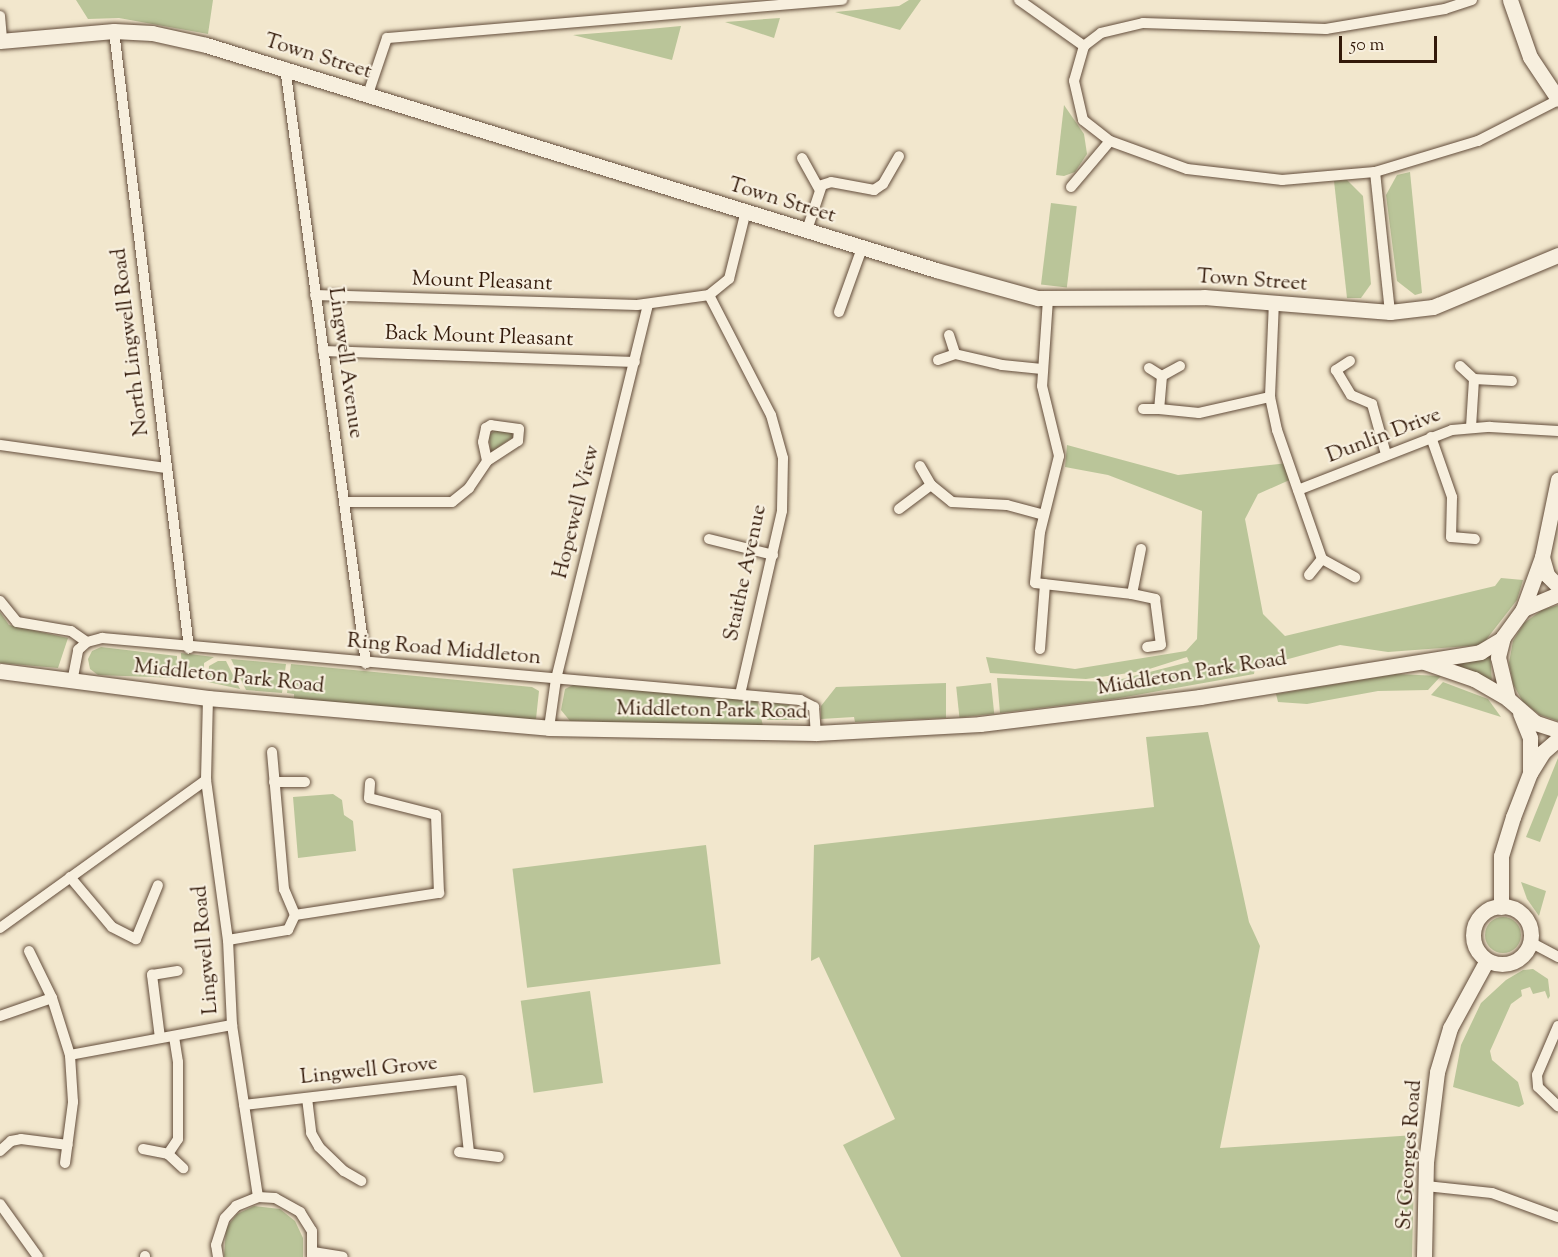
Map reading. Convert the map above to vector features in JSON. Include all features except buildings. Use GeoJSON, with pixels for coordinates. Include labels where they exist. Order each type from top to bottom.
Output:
{"type":"FeatureCollection","features":[{"type":"Feature","properties":{"kind":"street"},"geometry":{"type":"LineString","coordinates":[[368,94],[387,38],[842,0]]}},
{"type":"Feature","properties":{"kind":"street"},"geometry":{"type":"LineString","coordinates":[[1019,0],[1084,46]]}},
{"type":"Feature","properties":{"kind":"street"},"geometry":{"type":"LineString","coordinates":[[1472,0],[1444,9],[1326,29],[1143,23],[1101,33],[1084,46],[1074,81],[1083,120],[1110,141],[1187,169],[1270,179],[1375,172],[1478,141],[1558,99],[1530,57],[1510,0]]}},
{"type":"Feature","properties":{"kind":"street"},"geometry":{"type":"LineString","coordinates":[[0,16],[1,41]]}},
{"type":"Feature","properties":{"kind":"street","name":"Town Street"},"geometry":{"type":"LineString","coordinates":[[1,41],[114,31],[152,33],[285,67],[862,248],[1047,299],[1204,297],[1389,312],[1433,307],[1558,255]]}},
{"type":"Feature","properties":{"kind":"street","name":"North Lingwell Road"},"geometry":{"type":"LineString","coordinates":[[114,31],[189,648]]}},
{"type":"Feature","properties":{"kind":"street","name":"Lingwell Avenue"},"geometry":{"type":"LineString","coordinates":[[285,67],[322,351],[346,502],[366,664]]}},
{"type":"Feature","properties":{"kind":"street"},"geometry":{"type":"LineString","coordinates":[[1071,187],[1110,141]]}},
{"type":"Feature","properties":{"kind":"street"},"geometry":{"type":"LineString","coordinates":[[807,230],[819,189],[831,182],[874,190],[883,184],[899,156]]}},
{"type":"Feature","properties":{"kind":"street"},"geometry":{"type":"LineString","coordinates":[[802,158],[819,189]]}},
{"type":"Feature","properties":{"kind":"street"},"geometry":{"type":"LineString","coordinates":[[1375,172],[1389,312]]}},
{"type":"Feature","properties":{"kind":"street"},"geometry":{"type":"LineString","coordinates":[[709,295],[729,279],[746,212]]}},
{"type":"Feature","properties":{"kind":"street"},"geometry":{"type":"LineString","coordinates":[[840,312],[862,248]]}},
{"type":"Feature","properties":{"kind":"street","name":"Mount Pleasant"},"geometry":{"type":"LineString","coordinates":[[315,295],[648,305],[709,295]]}},
{"type":"Feature","properties":{"kind":"street","name":"Staithe Avenue"},"geometry":{"type":"LineString","coordinates":[[709,295],[771,415],[783,458],[782,511],[740,694]]}},
{"type":"Feature","properties":{"kind":"street"},"geometry":{"type":"LineString","coordinates":[[1047,299],[1042,369],[1044,400],[1054,426],[1059,456],[1044,515],[1035,583],[1132,594],[1155,599],[1161,645],[1147,647]]}},
{"type":"Feature","properties":{"kind":"street"},"geometry":{"type":"LineString","coordinates":[[1274,301],[1270,397],[1277,430],[1322,559],[1355,577]]}},
{"type":"Feature","properties":{"kind":"street","name":"Hopewell View"},"geometry":{"type":"LineString","coordinates":[[549,728],[556,679],[648,305]]}},
{"type":"Feature","properties":{"kind":"street"},"geometry":{"type":"LineString","coordinates":[[949,335],[955,354]]}},
{"type":"Feature","properties":{"kind":"street","name":"Back Mount Pleasant"},"geometry":{"type":"LineString","coordinates":[[322,351],[635,362]]}},
{"type":"Feature","properties":{"kind":"street"},"geometry":{"type":"LineString","coordinates":[[938,360],[955,354],[1002,365],[1042,369]]}},
{"type":"Feature","properties":{"kind":"street"},"geometry":{"type":"LineString","coordinates":[[1350,361],[1336,370],[1351,395],[1372,404],[1386,454]]}},
{"type":"Feature","properties":{"kind":"street"},"geometry":{"type":"LineString","coordinates":[[1162,376],[1180,366]]}},
{"type":"Feature","properties":{"kind":"street"},"geometry":{"type":"LineString","coordinates":[[1460,366],[1474,379],[1512,381]]}},
{"type":"Feature","properties":{"kind":"street"},"geometry":{"type":"LineString","coordinates":[[1149,368],[1162,376]]}},
{"type":"Feature","properties":{"kind":"street"},"geometry":{"type":"LineString","coordinates":[[1159,409],[1162,376]]}},
{"type":"Feature","properties":{"kind":"street"},"geometry":{"type":"LineString","coordinates":[[1471,427],[1474,379]]}},
{"type":"Feature","properties":{"kind":"street"},"geometry":{"type":"LineString","coordinates":[[1143,409],[1199,413],[1270,397]]}},
{"type":"Feature","properties":{"kind":"street","name":"Dunlin Drive"},"geometry":{"type":"LineString","coordinates":[[1298,490],[1431,437],[1471,427],[1558,431]]}},
{"type":"Feature","properties":{"kind":"street"},"geometry":{"type":"LineString","coordinates":[[1431,437],[1452,497],[1451,537],[1474,539]]}},
{"type":"Feature","properties":{"kind":"street"},"geometry":{"type":"LineString","coordinates":[[0,445],[166,468]]}},
{"type":"Feature","properties":{"kind":"street"},"geometry":{"type":"LineString","coordinates":[[346,502],[452,502],[469,488],[487,461]]}},
{"type":"Feature","properties":{"kind":"street"},"geometry":{"type":"LineString","coordinates":[[920,466],[931,485],[952,502],[1007,505],[1044,515]]}},
{"type":"Feature","properties":{"kind":"street","name":"Middleton Park Road"},"geometry":{"type":"LineString","coordinates":[[0,671],[208,698],[549,728],[816,733],[1064,715],[1480,652],[1502,639],[1523,609],[1553,532],[1558,480]]}},
{"type":"Feature","properties":{"kind":"street"},"geometry":{"type":"LineString","coordinates":[[899,509],[931,485]]}},
{"type":"Feature","properties":{"kind":"street"},"geometry":{"type":"LineString","coordinates":[[709,539],[773,555]]}},
{"type":"Feature","properties":{"kind":"street"},"geometry":{"type":"LineString","coordinates":[[1132,594],[1141,549]]}},
{"type":"Feature","properties":{"kind":"street"},"geometry":{"type":"LineString","coordinates":[[1542,557],[1547,575],[1558,586]]}},
{"type":"Feature","properties":{"kind":"street"},"geometry":{"type":"LineString","coordinates":[[1309,575],[1322,559]]}},
{"type":"Feature","properties":{"kind":"street"},"geometry":{"type":"LineString","coordinates":[[1040,649],[1045,584]]}},
{"type":"Feature","properties":{"kind":"street"},"geometry":{"type":"LineString","coordinates":[[1523,609],[1558,594]]}},
{"type":"Feature","properties":{"kind":"street"},"geometry":{"type":"LineString","coordinates":[[0,601],[17,622],[71,631],[87,642],[78,650],[72,682]]}},
{"type":"Feature","properties":{"kind":"street","name":"Ring Road Middleton"},"geometry":{"type":"LineString","coordinates":[[87,642],[102,638],[366,664],[800,700],[814,707],[816,733]]}},
{"type":"Feature","properties":{"kind":"street","name":"Middleton Park Road"},"geometry":{"type":"LineString","coordinates":[[1502,639],[1499,667],[1508,699]]}},
{"type":"Feature","properties":{"kind":"street","name":"Middleton Park Road"},"geometry":{"type":"LineString","coordinates":[[1421,661],[1474,679],[1508,699],[1520,713],[1558,730]]}},
{"type":"Feature","properties":{"kind":"street","name":"Lingwell Road"},"geometry":{"type":"LineString","coordinates":[[208,698],[206,780],[228,940],[232,1026],[258,1197]]}},
{"type":"Feature","properties":{"kind":"street"},"geometry":{"type":"LineString","coordinates":[[1520,713],[1530,738],[1530,773]]}},
{"type":"Feature","properties":{"kind":"street"},"geometry":{"type":"LineString","coordinates":[[1501,907],[1501,856],[1530,773],[1543,752],[1558,739]]}},
{"type":"Feature","properties":{"kind":"street"},"geometry":{"type":"LineString","coordinates":[[228,940],[288,930],[295,915],[284,889],[272,752]]}},
{"type":"Feature","properties":{"kind":"street"},"geometry":{"type":"LineString","coordinates":[[0,928],[206,780]]}},
{"type":"Feature","properties":{"kind":"street"},"geometry":{"type":"LineString","coordinates":[[274,782],[305,782]]}},
{"type":"Feature","properties":{"kind":"street"},"geometry":{"type":"LineString","coordinates":[[295,915],[439,893],[436,815],[369,798],[370,783]]}},
{"type":"Feature","properties":{"kind":"street"},"geometry":{"type":"LineString","coordinates":[[70,877],[112,927],[136,939],[158,885]]}},
{"type":"Feature","properties":{"kind":"street"},"geometry":{"type":"LineString","coordinates":[[1501,907],[1524,916],[1531,930],[1526,952],[1513,962],[1497,964],[1487,960],[1475,946],[1474,931],[1484,913],[1501,907]]}},
{"type":"Feature","properties":{"kind":"street"},"geometry":{"type":"LineString","coordinates":[[1530,942],[1558,957]]}},
{"type":"Feature","properties":{"kind":"street"},"geometry":{"type":"LineString","coordinates":[[29,951],[52,998],[70,1055],[73,1102],[65,1163]]}},
{"type":"Feature","properties":{"kind":"street","name":"St Georges Road"},"geometry":{"type":"LineString","coordinates":[[1424,1257],[1430,1110],[1437,1072],[1450,1028],[1487,960]]}},
{"type":"Feature","properties":{"kind":"street"},"geometry":{"type":"LineString","coordinates":[[160,1038],[152,975],[178,971]]}},
{"type":"Feature","properties":{"kind":"street"},"geometry":{"type":"LineString","coordinates":[[0,1016],[52,998]]}},
{"type":"Feature","properties":{"kind":"street"},"geometry":{"type":"LineString","coordinates":[[70,1055],[232,1026]]}},
{"type":"Feature","properties":{"kind":"street"},"geometry":{"type":"LineString","coordinates":[[1558,1026],[1538,1075],[1538,1087],[1558,1106]]}},
{"type":"Feature","properties":{"kind":"street"},"geometry":{"type":"LineString","coordinates":[[168,1154],[178,1139],[178,1062],[174,1037]]}},
{"type":"Feature","properties":{"kind":"street","name":"Lingwell Grove"},"geometry":{"type":"LineString","coordinates":[[244,1105],[461,1080],[464,1152],[499,1157]]}},
{"type":"Feature","properties":{"kind":"street"},"geometry":{"type":"LineString","coordinates":[[307,1098],[311,1133],[319,1147],[336,1165],[361,1181]]}},
{"type":"Feature","properties":{"kind":"street"},"geometry":{"type":"LineString","coordinates":[[1,1149],[21,1139],[68,1144]]}},
{"type":"Feature","properties":{"kind":"street"},"geometry":{"type":"LineString","coordinates":[[143,1149],[168,1154],[183,1168]]}},
{"type":"Feature","properties":{"kind":"street"},"geometry":{"type":"LineString","coordinates":[[1426,1186],[1492,1193],[1558,1217]]}},
{"type":"Feature","properties":{"kind":"street"},"geometry":{"type":"LineString","coordinates":[[218,1257],[216,1245],[225,1218],[236,1206],[258,1197],[275,1198],[300,1212],[312,1231],[313,1254],[343,1257]]}},
{"type":"Feature","properties":{"kind":"street"},"geometry":{"type":"LineString","coordinates":[[0,1204],[38,1257]]}},
{"type":"Feature","properties":{"kind":"green space"},"geometry":{"type":"Polygon","coordinates":[[[76,0],[213,0],[208,34],[119,18],[88,19],[76,0]]]}},
{"type":"Feature","properties":{"kind":"green space"},"geometry":{"type":"Polygon","coordinates":[[[909,0],[921,0],[900,30],[835,12],[899,6],[909,0]]]}},
{"type":"Feature","properties":{"kind":"green space"},"geometry":{"type":"Polygon","coordinates":[[[780,18],[774,38],[725,22],[780,18]]]}},
{"type":"Feature","properties":{"kind":"green space"},"geometry":{"type":"Polygon","coordinates":[[[681,26],[672,60],[573,35],[649,29],[681,26]]]}},
{"type":"Feature","properties":{"kind":"green space"},"geometry":{"type":"Polygon","coordinates":[[[1064,105],[1084,134],[1087,154],[1075,172],[1064,176],[1056,175],[1064,105]]]}},
{"type":"Feature","properties":{"kind":"green space"},"geometry":{"type":"Polygon","coordinates":[[[1410,172],[1422,293],[1415,295],[1397,281],[1386,195],[1397,175],[1410,172]]]}},
{"type":"Feature","properties":{"kind":"green space"},"geometry":{"type":"Polygon","coordinates":[[[1347,180],[1363,196],[1371,284],[1361,298],[1347,298],[1334,181],[1347,180]]]}},
{"type":"Feature","properties":{"kind":"green space"},"geometry":{"type":"Polygon","coordinates":[[[1051,203],[1077,206],[1067,288],[1041,284],[1051,203]]]}},
{"type":"Feature","properties":{"kind":"green space"},"geometry":{"type":"Polygon","coordinates":[[[496,430],[511,432],[513,437],[491,452],[489,435],[496,430]]]}},
{"type":"Feature","properties":{"kind":"green space"},"geometry":{"type":"Polygon","coordinates":[[[1067,445],[1178,475],[1288,463],[1294,478],[1258,494],[1245,519],[1263,614],[1285,636],[1495,586],[1501,578],[1523,580],[1517,600],[1482,645],[1388,652],[1340,645],[1255,668],[1254,674],[1114,699],[1000,713],[997,678],[1110,682],[1189,662],[1187,657],[1143,671],[1086,679],[990,673],[986,657],[1075,669],[1186,651],[1197,639],[1202,511],[1108,475],[1065,467],[1067,445]]]}},
{"type":"Feature","properties":{"kind":"green space"},"geometry":{"type":"Polygon","coordinates":[[[1558,605],[1558,721],[1540,715],[1523,702],[1513,684],[1509,663],[1513,641],[1524,623],[1542,610],[1558,605]]]}},
{"type":"Feature","properties":{"kind":"green space"},"geometry":{"type":"Polygon","coordinates":[[[0,612],[9,625],[68,638],[58,668],[0,663],[0,612]]]}},
{"type":"Feature","properties":{"kind":"green space"},"geometry":{"type":"Polygon","coordinates":[[[101,647],[177,656],[177,678],[98,675],[90,669],[88,659],[92,651],[101,647]]]}},
{"type":"Feature","properties":{"kind":"green space"},"geometry":{"type":"Polygon","coordinates":[[[1490,652],[1492,682],[1444,660],[1490,652]]]}},
{"type":"Feature","properties":{"kind":"green space"},"geometry":{"type":"Polygon","coordinates":[[[181,653],[214,657],[204,663],[204,677],[182,678],[181,653]]]}},
{"type":"Feature","properties":{"kind":"green space"},"geometry":{"type":"Polygon","coordinates":[[[231,659],[286,664],[282,693],[246,690],[231,659]]]}},
{"type":"Feature","properties":{"kind":"green space"},"geometry":{"type":"Polygon","coordinates":[[[218,661],[226,661],[240,689],[208,682],[209,666],[218,661]]]}},
{"type":"Feature","properties":{"kind":"green space"},"geometry":{"type":"Polygon","coordinates":[[[291,664],[532,687],[539,691],[536,719],[530,721],[294,700],[294,694],[287,693],[291,664]]]}},
{"type":"Feature","properties":{"kind":"green space"},"geometry":{"type":"Polygon","coordinates":[[[1396,674],[1441,676],[1428,690],[1378,691],[1307,704],[1278,702],[1276,694],[1396,674]]]}},
{"type":"Feature","properties":{"kind":"green space"},"geometry":{"type":"Polygon","coordinates":[[[1443,682],[1488,699],[1501,717],[1431,695],[1443,682]]]}},
{"type":"Feature","properties":{"kind":"green space"},"geometry":{"type":"Polygon","coordinates":[[[946,683],[946,718],[855,722],[854,717],[821,719],[821,706],[836,687],[946,683]]]}},
{"type":"Feature","properties":{"kind":"green space"},"geometry":{"type":"Polygon","coordinates":[[[991,683],[994,714],[959,717],[956,687],[991,683]]]}},
{"type":"Feature","properties":{"kind":"green space"},"geometry":{"type":"Polygon","coordinates":[[[573,685],[757,700],[763,726],[570,721],[561,710],[565,689],[573,685]]]}},
{"type":"Feature","properties":{"kind":"green space"},"geometry":{"type":"Polygon","coordinates":[[[762,701],[789,705],[799,720],[767,720],[762,701]]]}},
{"type":"Feature","properties":{"kind":"green space"},"geometry":{"type":"Polygon","coordinates":[[[1208,732],[1249,922],[1260,946],[1220,1148],[1415,1135],[1412,1257],[901,1257],[843,1145],[895,1119],[819,957],[811,961],[814,845],[1154,807],[1146,737],[1208,732]]]}},
{"type":"Feature","properties":{"kind":"green space"},"geometry":{"type":"Polygon","coordinates":[[[1558,758],[1558,795],[1540,842],[1526,837],[1558,758]]]}},
{"type":"Feature","properties":{"kind":"green space"},"geometry":{"type":"Polygon","coordinates":[[[333,794],[342,800],[344,815],[353,821],[356,851],[298,858],[293,797],[333,794]]]}},
{"type":"Feature","properties":{"kind":"green space"},"geometry":{"type":"Polygon","coordinates":[[[706,845],[721,964],[527,988],[512,869],[706,845]]]}},
{"type":"Feature","properties":{"kind":"green space"},"geometry":{"type":"Polygon","coordinates":[[[1521,882],[1546,891],[1539,916],[1527,899],[1521,882]]]}},
{"type":"Feature","properties":{"kind":"green space"},"geometry":{"type":"Polygon","coordinates":[[[1503,917],[1516,922],[1521,935],[1516,948],[1503,953],[1490,948],[1485,935],[1490,922],[1503,917]]]}},
{"type":"Feature","properties":{"kind":"green space"},"geometry":{"type":"Polygon","coordinates":[[[1533,969],[1548,979],[1550,996],[1548,999],[1545,991],[1533,994],[1530,987],[1521,990],[1522,996],[1511,1004],[1490,1051],[1492,1060],[1518,1082],[1524,1104],[1519,1107],[1453,1087],[1461,1045],[1481,1003],[1506,980],[1523,970],[1533,969]]]}},
{"type":"Feature","properties":{"kind":"green space"},"geometry":{"type":"Polygon","coordinates":[[[590,991],[603,1083],[534,1093],[521,1001],[590,991]]]}},
{"type":"Feature","properties":{"kind":"green space"},"geometry":{"type":"Polygon","coordinates":[[[254,1206],[280,1209],[295,1221],[303,1238],[303,1257],[224,1257],[226,1228],[237,1214],[254,1206]]]}}]}
